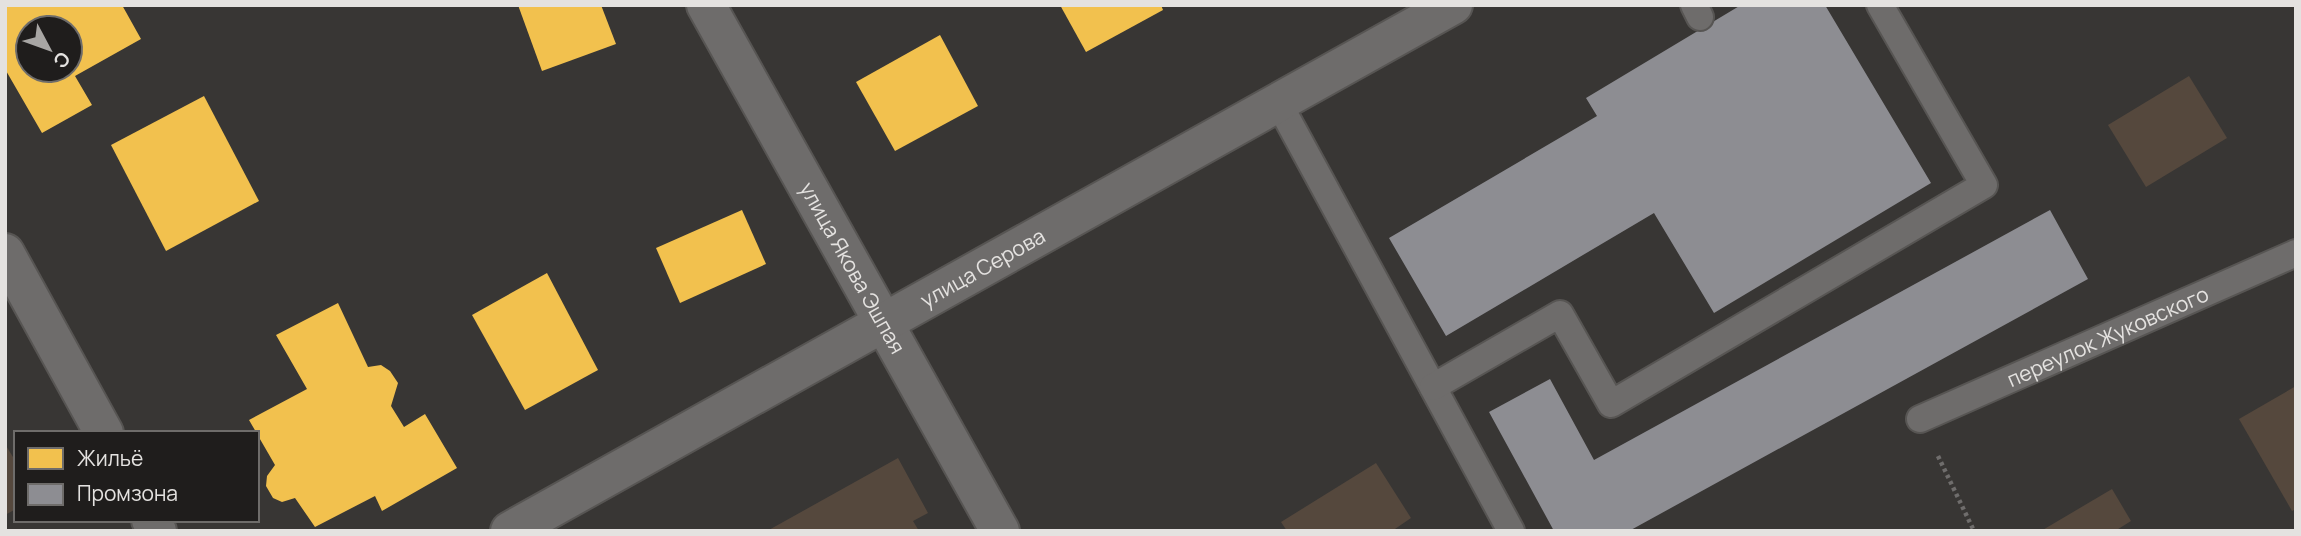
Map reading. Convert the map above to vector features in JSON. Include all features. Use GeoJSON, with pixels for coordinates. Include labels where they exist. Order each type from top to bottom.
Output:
{"type":"FeatureCollection","features":[{"type":"Feature","properties":{"kind":"street","name":"улица Якова Эшпая"},"geometry":{"type":"LineString","coordinates":[[706,5],[1000,531]]}},
{"type":"Feature","properties":{"kind":"street","name":"улица Серова"},"geometry":{"type":"LineString","coordinates":[[510,531],[1453,5]]}},
{"type":"Feature","properties":{"kind":"street"},"geometry":{"type":"LineString","coordinates":[[5,253],[103,431]]}},
{"type":"Feature","properties":{"kind":"lane"},"geometry":{"type":"LineString","coordinates":[[1433,387],[1560,314],[1611,404],[1984,185],[1880,5]]}},
{"type":"Feature","properties":{"kind":"lane"},"geometry":{"type":"LineString","coordinates":[[1278,102],[1511,531]]}},
{"type":"Feature","properties":{"kind":"lane","name":"переулок Жуковского"},"geometry":{"type":"LineString","coordinates":[[1920,419],[2296,253]]}},
{"type":"Feature","properties":{"kind":"path"},"geometry":{"type":"LineString","coordinates":[[1920,419],[1974,531]]}},
{"type":"Feature","properties":{"kind":"building: Жильё"},"geometry":{"type":"Polygon","coordinates":[[[5,5],[122,5],[141,39],[84,71],[84,14],[14,14],[14,84],[80,84],[92,105],[42,133],[5,69],[5,5]]]}},
{"type":"Feature","properties":{"kind":"building: Жильё"},"geometry":{"type":"Polygon","coordinates":[[[518,5],[601,5],[616,44],[542,71],[518,5]]]}},
{"type":"Feature","properties":{"kind":"building: Жильё"},"geometry":{"type":"Polygon","coordinates":[[[1060,5],[1161,5],[1163,10],[1086,52],[1060,5]]]}},
{"type":"Feature","properties":{"kind":"building: Жильё"},"geometry":{"type":"Polygon","coordinates":[[[940,35],[978,106],[895,151],[856,82],[940,35]]]}},
{"type":"Feature","properties":{"kind":"building: Жильё"},"geometry":{"type":"Polygon","coordinates":[[[204,96],[259,201],[166,251],[111,145],[204,96]]]}},
{"type":"Feature","properties":{"kind":"building: Жильё"},"geometry":{"type":"Polygon","coordinates":[[[742,210],[766,264],[680,303],[656,248],[742,210]]]}},
{"type":"Feature","properties":{"kind":"building: Жильё"},"geometry":{"type":"Polygon","coordinates":[[[547,273],[598,370],[525,410],[472,315],[547,273]]]}},
{"type":"Feature","properties":{"kind":"building: Жильё"},"geometry":{"type":"Polygon","coordinates":[[[338,303],[368,367],[381,365],[390,371],[398,383],[391,406],[404,427],[425,414],[457,468],[382,511],[375,496],[315,527],[295,498],[282,502],[273,498],[266,486],[267,476],[275,465],[259,437],[259,431],[255,431],[249,420],[307,389],[276,335],[338,303]]]}},
{"type":"Feature","properties":{"kind":"building: Промзона"},"geometry":{"type":"Polygon","coordinates":[[[1741,5],[1825,5],[1931,183],[1714,313],[1654,213],[1446,336],[1389,238],[1597,116],[1586,98],[1741,5]]]}},
{"type":"Feature","properties":{"kind":"building: Промзона"},"geometry":{"type":"Polygon","coordinates":[[[2050,210],[2088,279],[1629,531],[1554,531],[1489,412],[1550,379],[1594,460],[2050,210]]]}},
{"type":"Feature","properties":{"kind":"building: Прочее"},"geometry":{"type":"Polygon","coordinates":[[[2189,76],[2227,138],[2146,187],[2108,125],[2189,76]]]}},
{"type":"Feature","properties":{"kind":"building: Прочее"},"geometry":{"type":"Polygon","coordinates":[[[2296,386],[2296,509],[2292,511],[2239,419],[2296,386]]]}},
{"type":"Feature","properties":{"kind":"building: Прочее"},"geometry":{"type":"Polygon","coordinates":[[[5,444],[14,459],[14,510],[5,515],[5,444]]]}},
{"type":"Feature","properties":{"kind":"building: Прочее"},"geometry":{"type":"Polygon","coordinates":[[[898,458],[928,513],[913,521],[919,531],[767,531],[898,458]]]}},
{"type":"Feature","properties":{"kind":"building: Прочее"},"geometry":{"type":"Polygon","coordinates":[[[1376,463],[1411,518],[1392,531],[1287,531],[1281,522],[1376,463]]]}},
{"type":"Feature","properties":{"kind":"building: Прочее"},"geometry":{"type":"Polygon","coordinates":[[[2112,489],[2131,521],[2115,531],[2041,531],[2112,489]]]}}]}
